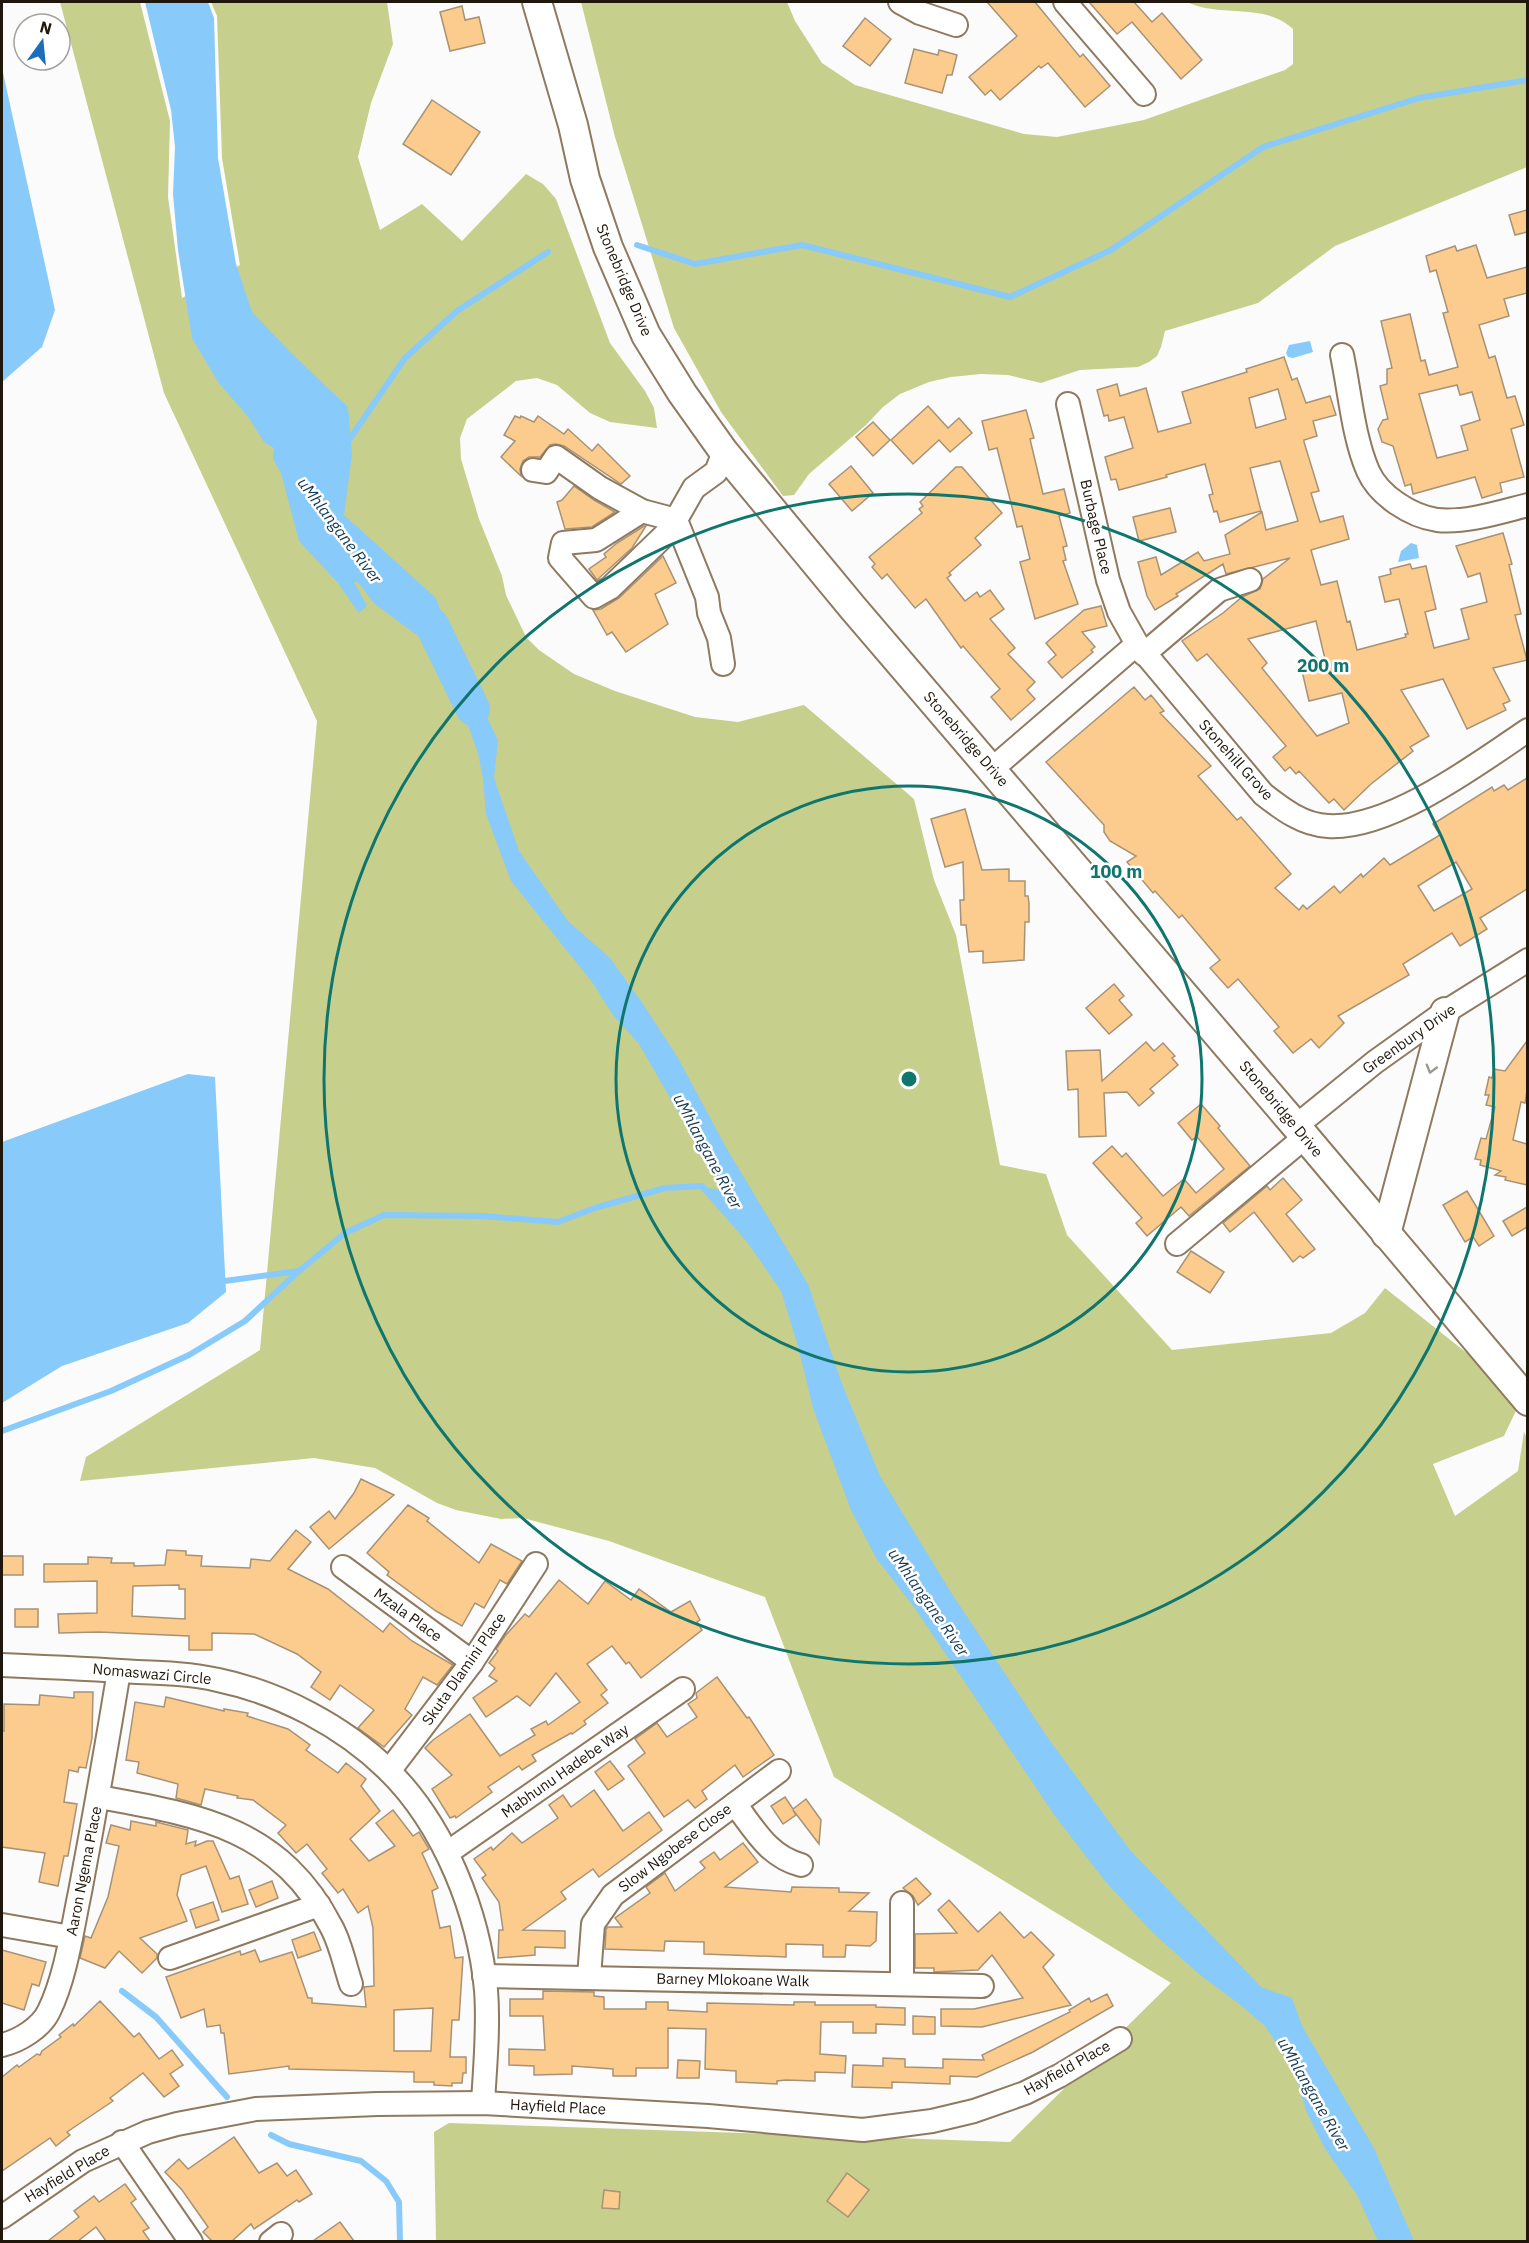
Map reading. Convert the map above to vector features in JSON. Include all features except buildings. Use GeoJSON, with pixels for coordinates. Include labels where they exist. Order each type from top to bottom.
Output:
{"type":"FeatureCollection","features":[{"type":"Feature","properties":{"kind":"street","name":"Stonebridge Drive"},"geometry":{"type":"LineString","coordinates":[[537,2],[573,125],[585,179],[608,247],[646,335],[682,393],[724,452],[853,608],[1301,1132],[1527,1401]]}},
{"type":"Feature","properties":{"kind":"street"},"geometry":{"type":"LineString","coordinates":[[900,2],[920,13],[956,25]]}},
{"type":"Feature","properties":{"kind":"street"},"geometry":{"type":"LineString","coordinates":[[1065,2],[1144,94]]}},
{"type":"Feature","properties":{"kind":"street"},"geometry":{"type":"LineString","coordinates":[[1342,355],[1360,447],[1369,473],[1379,488],[1392,500],[1411,511],[1437,520],[1525,513]]}},
{"type":"Feature","properties":{"kind":"street","name":"Burbage Place"},"geometry":{"type":"LineString","coordinates":[[1068,404],[1108,580],[1126,627],[1140,649]]}},
{"type":"Feature","properties":{"kind":"street"},"geometry":{"type":"LineString","coordinates":[[642,511],[596,540],[563,543],[560,558],[594,597],[610,588],[670,530],[694,488],[716,472],[724,452]]}},
{"type":"Feature","properties":{"kind":"street"},"geometry":{"type":"LineString","coordinates":[[532,470],[546,472],[556,457],[600,488],[642,511],[675,520]]}},
{"type":"Feature","properties":{"kind":"street"},"geometry":{"type":"LineString","coordinates":[[675,520],[707,597],[709,613],[719,638],[723,664]]}},
{"type":"Feature","properties":{"kind":"street"},"geometry":{"type":"LineString","coordinates":[[992,769],[1140,649],[1219,590],[1250,579]]}},
{"type":"Feature","properties":{"kind":"street","name":"Stonehill Grove"},"geometry":{"type":"LineString","coordinates":[[1140,649],[1263,794],[1282,809],[1306,822],[1326,826],[1352,826],[1384,815],[1424,796],[1475,766],[1527,730]]}},
{"type":"Feature","properties":{"kind":"street","name":"Greenbury Drive"},"geometry":{"type":"LineString","coordinates":[[1177,1244],[1301,1132],[1374,1062],[1445,1012],[1527,960]]}},
{"type":"Feature","properties":{"kind":"street"},"geometry":{"type":"LineString","coordinates":[[1386,1234],[1445,1012]]}},
{"type":"Feature","properties":{"kind":"street","name":"Skuta Dlamini Place"},"geometry":{"type":"LineString","coordinates":[[389,1771],[472,1662],[536,1564]]}},
{"type":"Feature","properties":{"kind":"street","name":"Mzala Place"},"geometry":{"type":"LineString","coordinates":[[343,1567],[472,1662]]}},
{"type":"Feature","properties":{"kind":"street","name":"Nomaswazi Circle"},"geometry":{"type":"LineString","coordinates":[[2,1665],[199,1677],[255,1689],[325,1722],[389,1771],[423,1813],[447,1853],[468,1904],[484,1976],[487,2021],[483,2103]]}},
{"type":"Feature","properties":{"kind":"street","name":"Aaron Ngema Place"},"geometry":{"type":"LineString","coordinates":[[2,2045],[30,2032],[48,2013],[57,1989],[71,1937],[99,1797],[119,1671]]}},
{"type":"Feature","properties":{"kind":"street","name":"Mabhunu Hadebe Way"},"geometry":{"type":"LineString","coordinates":[[447,1853],[683,1689]]}},
{"type":"Feature","properties":{"kind":"street","name":"Slow Ngobese Close"},"geometry":{"type":"LineString","coordinates":[[589,1977],[593,1924],[613,1895],[779,1772]]}},
{"type":"Feature","properties":{"kind":"street"},"geometry":{"type":"LineString","coordinates":[[99,1797],[182,1812],[240,1833],[284,1863],[299,1877],[333,1930],[351,1984]]}},
{"type":"Feature","properties":{"kind":"street"},"geometry":{"type":"LineString","coordinates":[[735,1804],[766,1845],[780,1858],[801,1864]]}},
{"type":"Feature","properties":{"kind":"street"},"geometry":{"type":"LineString","coordinates":[[902,1903],[902,1984]]}},
{"type":"Feature","properties":{"kind":"street"},"geometry":{"type":"LineString","coordinates":[[170,1958],[319,1905]]}},
{"type":"Feature","properties":{"kind":"street"},"geometry":{"type":"LineString","coordinates":[[2,1925],[71,1937]]}},
{"type":"Feature","properties":{"kind":"street","name":"Barney Mlokoane Walk"},"geometry":{"type":"LineString","coordinates":[[484,1976],[982,1986]]}},
{"type":"Feature","properties":{"kind":"street","name":"Hayfield Place"},"geometry":{"type":"LineString","coordinates":[[2,2217],[83,2161],[122,2142],[177,2124],[256,2109],[377,2104],[483,2103],[687,2114],[863,2130],[901,2126],[974,2111],[1025,2093],[1059,2076],[1120,2039]]}},
{"type":"Feature","properties":{"kind":"street"},"geometry":{"type":"LineString","coordinates":[[122,2142],[190,2241]]}},
{"type":"Feature","properties":{"kind":"green space"},"geometry":{"type":"Polygon","coordinates":[[[60,2],[140,2],[170,121],[168,197],[182,298],[240,265],[222,158],[217,16],[211,2],[387,2],[393,44],[371,103],[358,157],[380,230],[422,204],[462,241],[526,174],[543,184],[556,199],[610,343],[645,391],[654,408],[657,428],[610,422],[590,413],[557,385],[537,378],[516,381],[467,419],[460,438],[461,459],[479,519],[502,576],[506,595],[526,637],[539,650],[574,674],[615,691],[695,717],[738,722],[804,705],[914,799],[934,880],[956,935],[1000,1165],[1046,1174],[1067,1235],[1172,1350],[1331,1333],[1365,1313],[1385,1288],[1473,1358],[1521,1400],[1504,1436],[1433,1464],[1455,1516],[1518,1471],[1524,1432],[1527,1438],[1527,2241],[436,2241],[434,2132],[449,2123],[1010,2142],[1171,1983],[834,1777],[765,1597],[609,1541],[523,1518],[501,1519],[456,1510],[437,1503],[375,1468],[314,1458],[80,1481],[86,1457],[260,1350],[317,721],[164,393],[72,47],[72,12],[63,12],[60,2]]]}},
{"type":"Feature","properties":{"kind":"green space"},"geometry":{"type":"Polygon","coordinates":[[[581,2],[787,2],[795,21],[822,63],[855,85],[1024,134],[1057,137],[1144,120],[1285,70],[1293,64],[1293,29],[1282,21],[1256,13],[1200,7],[1187,2],[1527,2],[1527,167],[1335,246],[1258,303],[1165,331],[1157,356],[1138,367],[1080,370],[1041,383],[1008,375],[981,374],[951,377],[929,382],[900,394],[809,474],[794,495],[783,496],[721,412],[674,328],[615,137],[581,2]]]}},
{"type":"Feature","properties":{"kind":"water"},"geometry":{"type":"Polygon","coordinates":[[[145,2],[208,2],[214,18],[218,158],[236,264],[252,312],[348,407],[352,455],[344,515],[436,598],[457,656],[498,740],[494,778],[519,851],[568,921],[610,958],[678,1058],[727,1149],[808,1284],[842,1384],[880,1476],[952,1594],[1048,1738],[1130,1850],[1261,1987],[1292,1998],[1303,2028],[1374,2148],[1414,2241],[1378,2241],[1357,2195],[1324,2147],[1307,2113],[1297,2081],[1265,2026],[1200,1975],[1152,1932],[1105,1881],[1055,1816],[914,1607],[876,1558],[851,1510],[813,1408],[798,1346],[781,1291],[747,1242],[699,1187],[723,1190],[639,1044],[613,1015],[592,982],[511,881],[486,814],[478,753],[465,717],[452,663],[433,633],[406,602],[374,583],[354,582],[367,606],[359,613],[338,583],[299,541],[281,473],[273,459],[274,448],[264,442],[249,418],[218,382],[192,338],[178,250],[173,194],[175,147],[171,110],[145,2]]]}},
{"type":"Feature","properties":{"kind":"water"},"geometry":{"type":"Polygon","coordinates":[[[2,68],[55,310],[42,347],[2,382],[2,68]]]}},
{"type":"Feature","properties":{"kind":"water"},"geometry":{"type":"Polygon","coordinates":[[[1310,341],[1313,352],[1293,358],[1288,357],[1286,353],[1289,345],[1310,341]]]}},
{"type":"Feature","properties":{"kind":"water"},"geometry":{"type":"Polygon","coordinates":[[[1411,543],[1417,545],[1419,558],[1398,562],[1401,551],[1411,543]]]}},
{"type":"Feature","properties":{"kind":"water"},"geometry":{"type":"Polygon","coordinates":[[[188,1074],[215,1077],[226,1292],[188,1323],[62,1366],[2,1403],[2,1142],[188,1074]]]}},
{"type":"Feature","properties":{"kind":"waterway"},"geometry":{"type":"LineString","coordinates":[[637,245],[695,264],[802,245],[1010,297],[1111,250],[1263,147],[1419,98],[1528,80]]}},
{"type":"Feature","properties":{"kind":"waterway"},"geometry":{"type":"LineString","coordinates":[[347,443],[405,358],[457,311],[548,252]]}},
{"type":"Feature","properties":{"kind":"waterway","name":"uMhlangane River"},"geometry":{"type":"LineString","coordinates":[[357,553],[386,591],[432,625],[473,709]]}},
{"type":"Feature","properties":{"kind":"waterway"},"geometry":{"type":"LineString","coordinates":[[225,1281],[299,1271],[345,1233],[384,1215],[483,1216],[558,1222],[595,1208],[665,1188],[702,1186],[708,1192]]}},
{"type":"Feature","properties":{"kind":"waterway"},"geometry":{"type":"LineString","coordinates":[[2,1431],[111,1391],[189,1355],[245,1321],[299,1271]]}},
{"type":"Feature","properties":{"kind":"waterway"},"geometry":{"type":"LineString","coordinates":[[122,1991],[156,2017],[227,2097]]}},
{"type":"Feature","properties":{"kind":"waterway"},"geometry":{"type":"LineString","coordinates":[[271,2135],[289,2144],[361,2161],[386,2181],[399,2202],[400,2242]]}}]}
